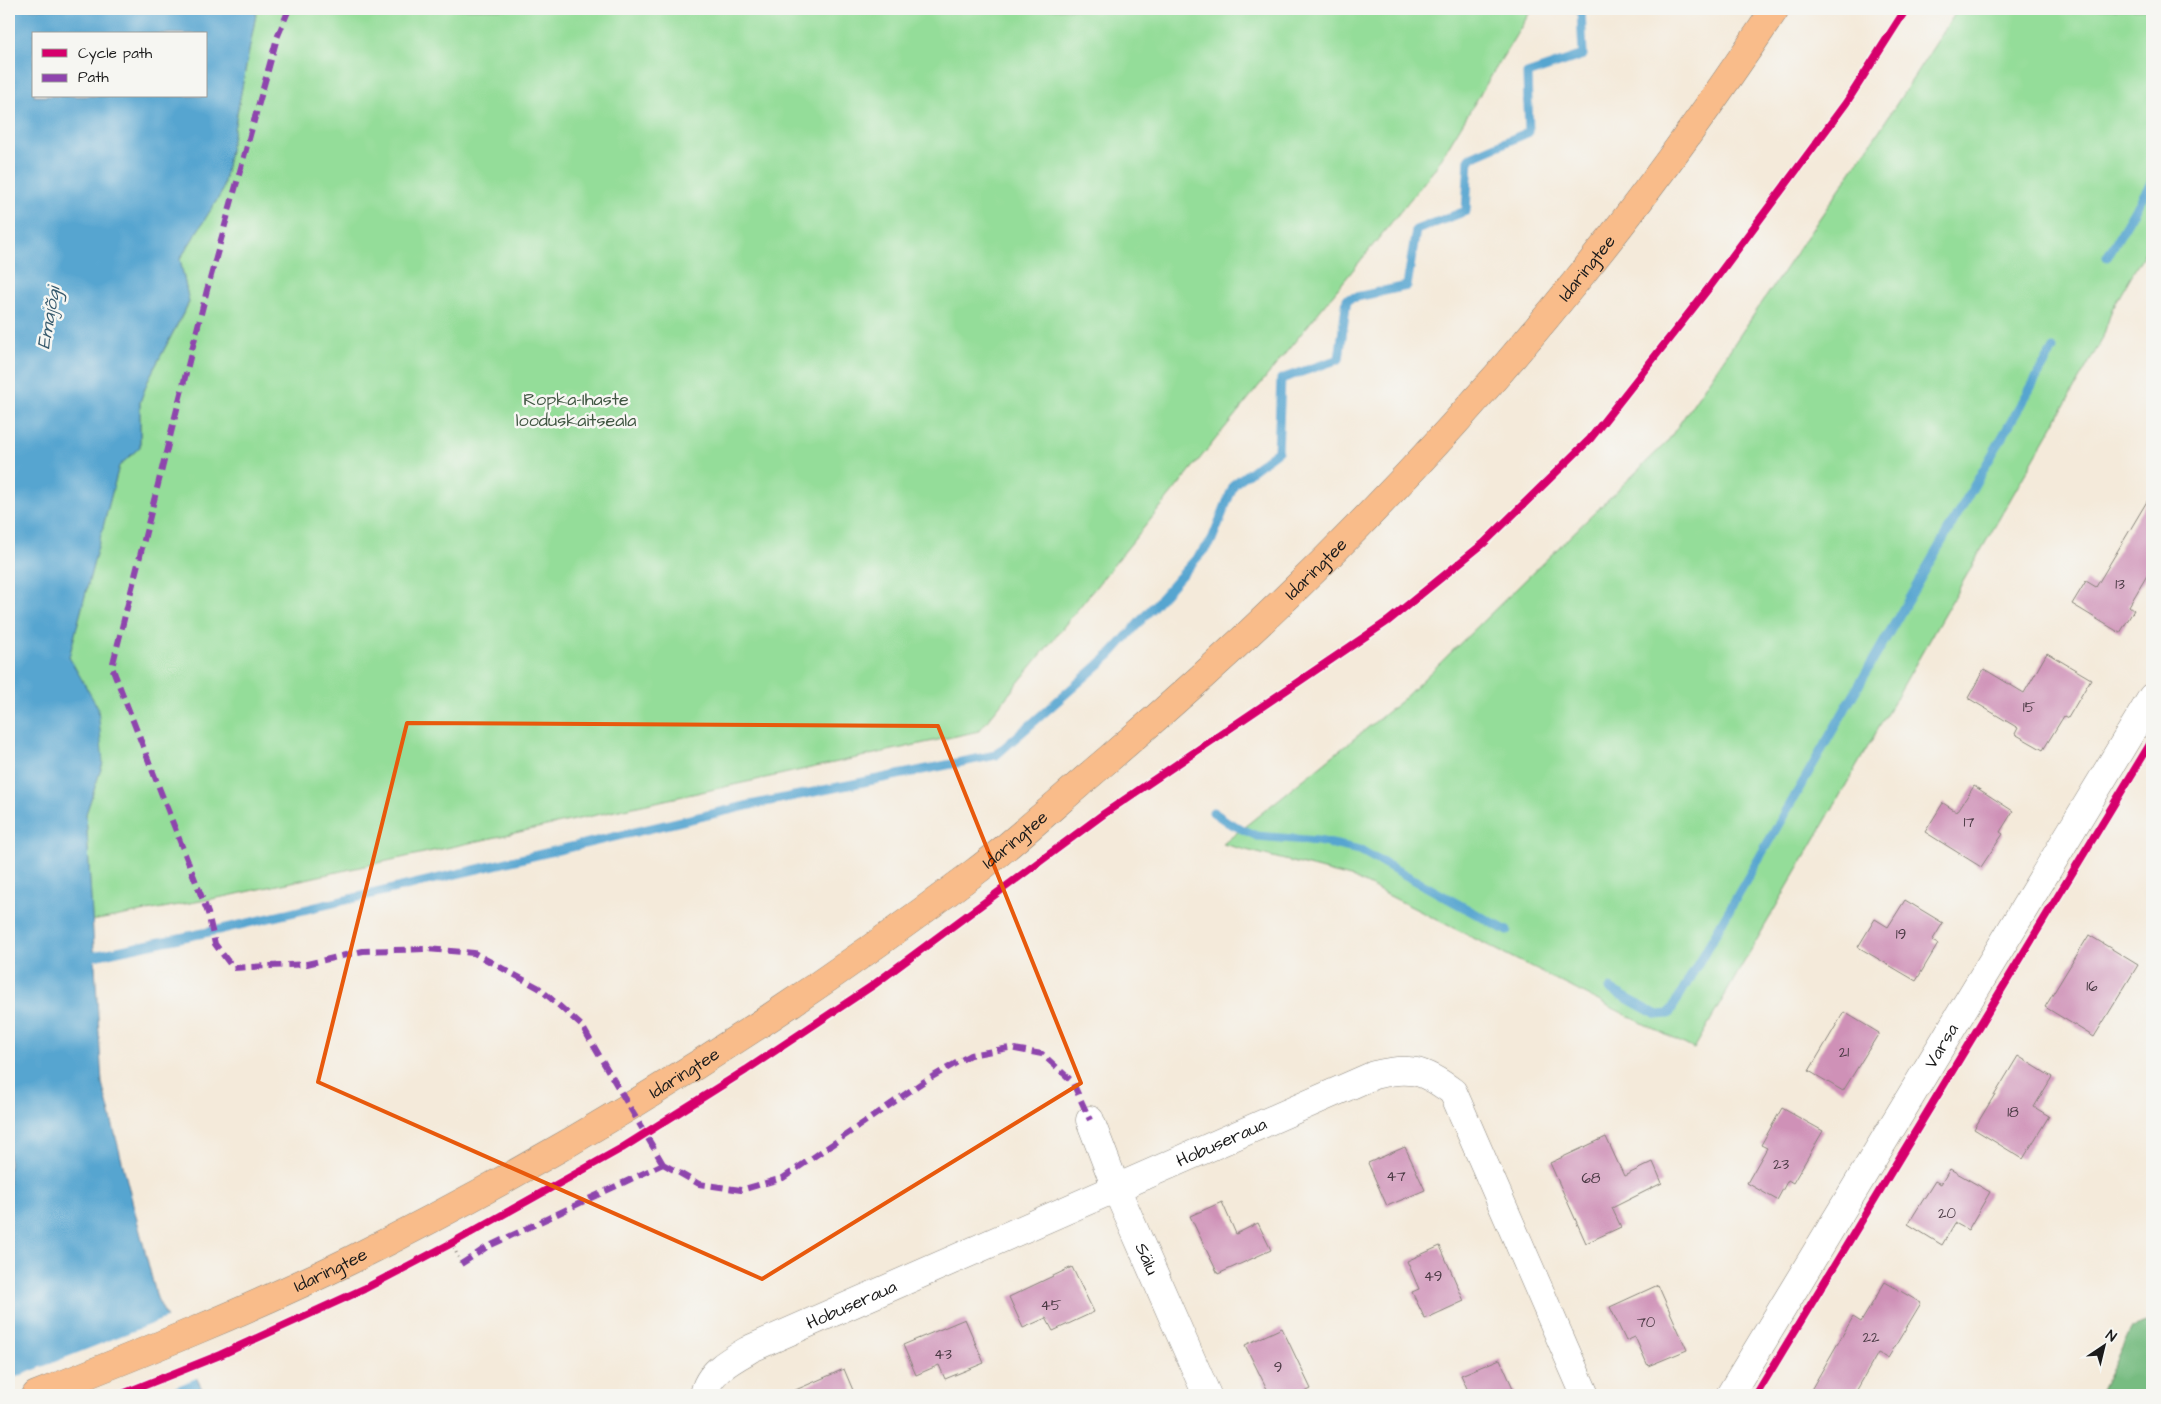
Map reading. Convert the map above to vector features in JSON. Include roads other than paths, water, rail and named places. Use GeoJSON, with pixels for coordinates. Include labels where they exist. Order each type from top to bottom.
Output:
{"type":"FeatureCollection","features":[{"type":"Feature","properties":{"kind":"main road","name":"Idaringtee"},"geometry":{"type":"LineString","coordinates":[[36,1395],[206,1327],[348,1262],[472,1197],[597,1126],[730,1044],[979,869],[1160,716],[1313,573],[1445,434],[1581,275],[1714,99],[1775,9]]}},
{"type":"Feature","properties":{"kind":"street","name":"Varsa"},"geometry":{"type":"LineString","coordinates":[[1730,1395],[2152,697]]}},
{"type":"Feature","properties":{"kind":"street","name":"Hobuseraua"},"geometry":{"type":"LineString","coordinates":[[704,1395],[705,1386],[714,1373],[730,1360],[752,1348],[1374,1075],[1394,1070],[1413,1071],[1432,1077],[1453,1092],[1585,1395]]}},
{"type":"Feature","properties":{"kind":"street","name":"Sälu"},"geometry":{"type":"LineString","coordinates":[[1090,1120],[1116,1188],[1207,1395]]}},
{"type":"Feature","properties":{"kind":"water","name":"Emajõgi"},"geometry":{"type":"Polygon","coordinates":[[[9,9],[257,9],[222,192],[180,259],[189,302],[149,378],[140,402],[140,447],[119,466],[69,657],[98,708],[103,763],[86,814],[102,1083],[157,1298],[205,1395],[9,1395],[9,9]]]}},
{"type":"Feature","properties":{"kind":"waterway"},"geometry":{"type":"LineString","coordinates":[[84,958],[218,930],[750,805],[996,755],[1111,654],[1211,542],[1234,484],[1278,451],[1281,379],[1339,359],[1347,299],[1407,286],[1416,230],[1466,211],[1469,158],[1529,132],[1527,74],[1583,55],[1581,9]]}},
{"type":"Feature","properties":{"kind":"waterway"},"geometry":{"type":"LineString","coordinates":[[2107,257],[2152,181]]}},
{"type":"Feature","properties":{"kind":"waterway"},"geometry":{"type":"LineString","coordinates":[[1610,989],[1657,1015],[1669,1014],[2053,349]]}},
{"type":"Feature","properties":{"kind":"waterway"},"geometry":{"type":"LineString","coordinates":[[1213,812],[1229,823],[1257,836],[1318,841],[1360,850],[1507,931]]}},
{"type":"Feature","properties":{"kind":"park label","name":"Ropka-Ihaste looduskaitseala"},"geometry":{"type":"Point","coordinates":[576,409]}}]}
